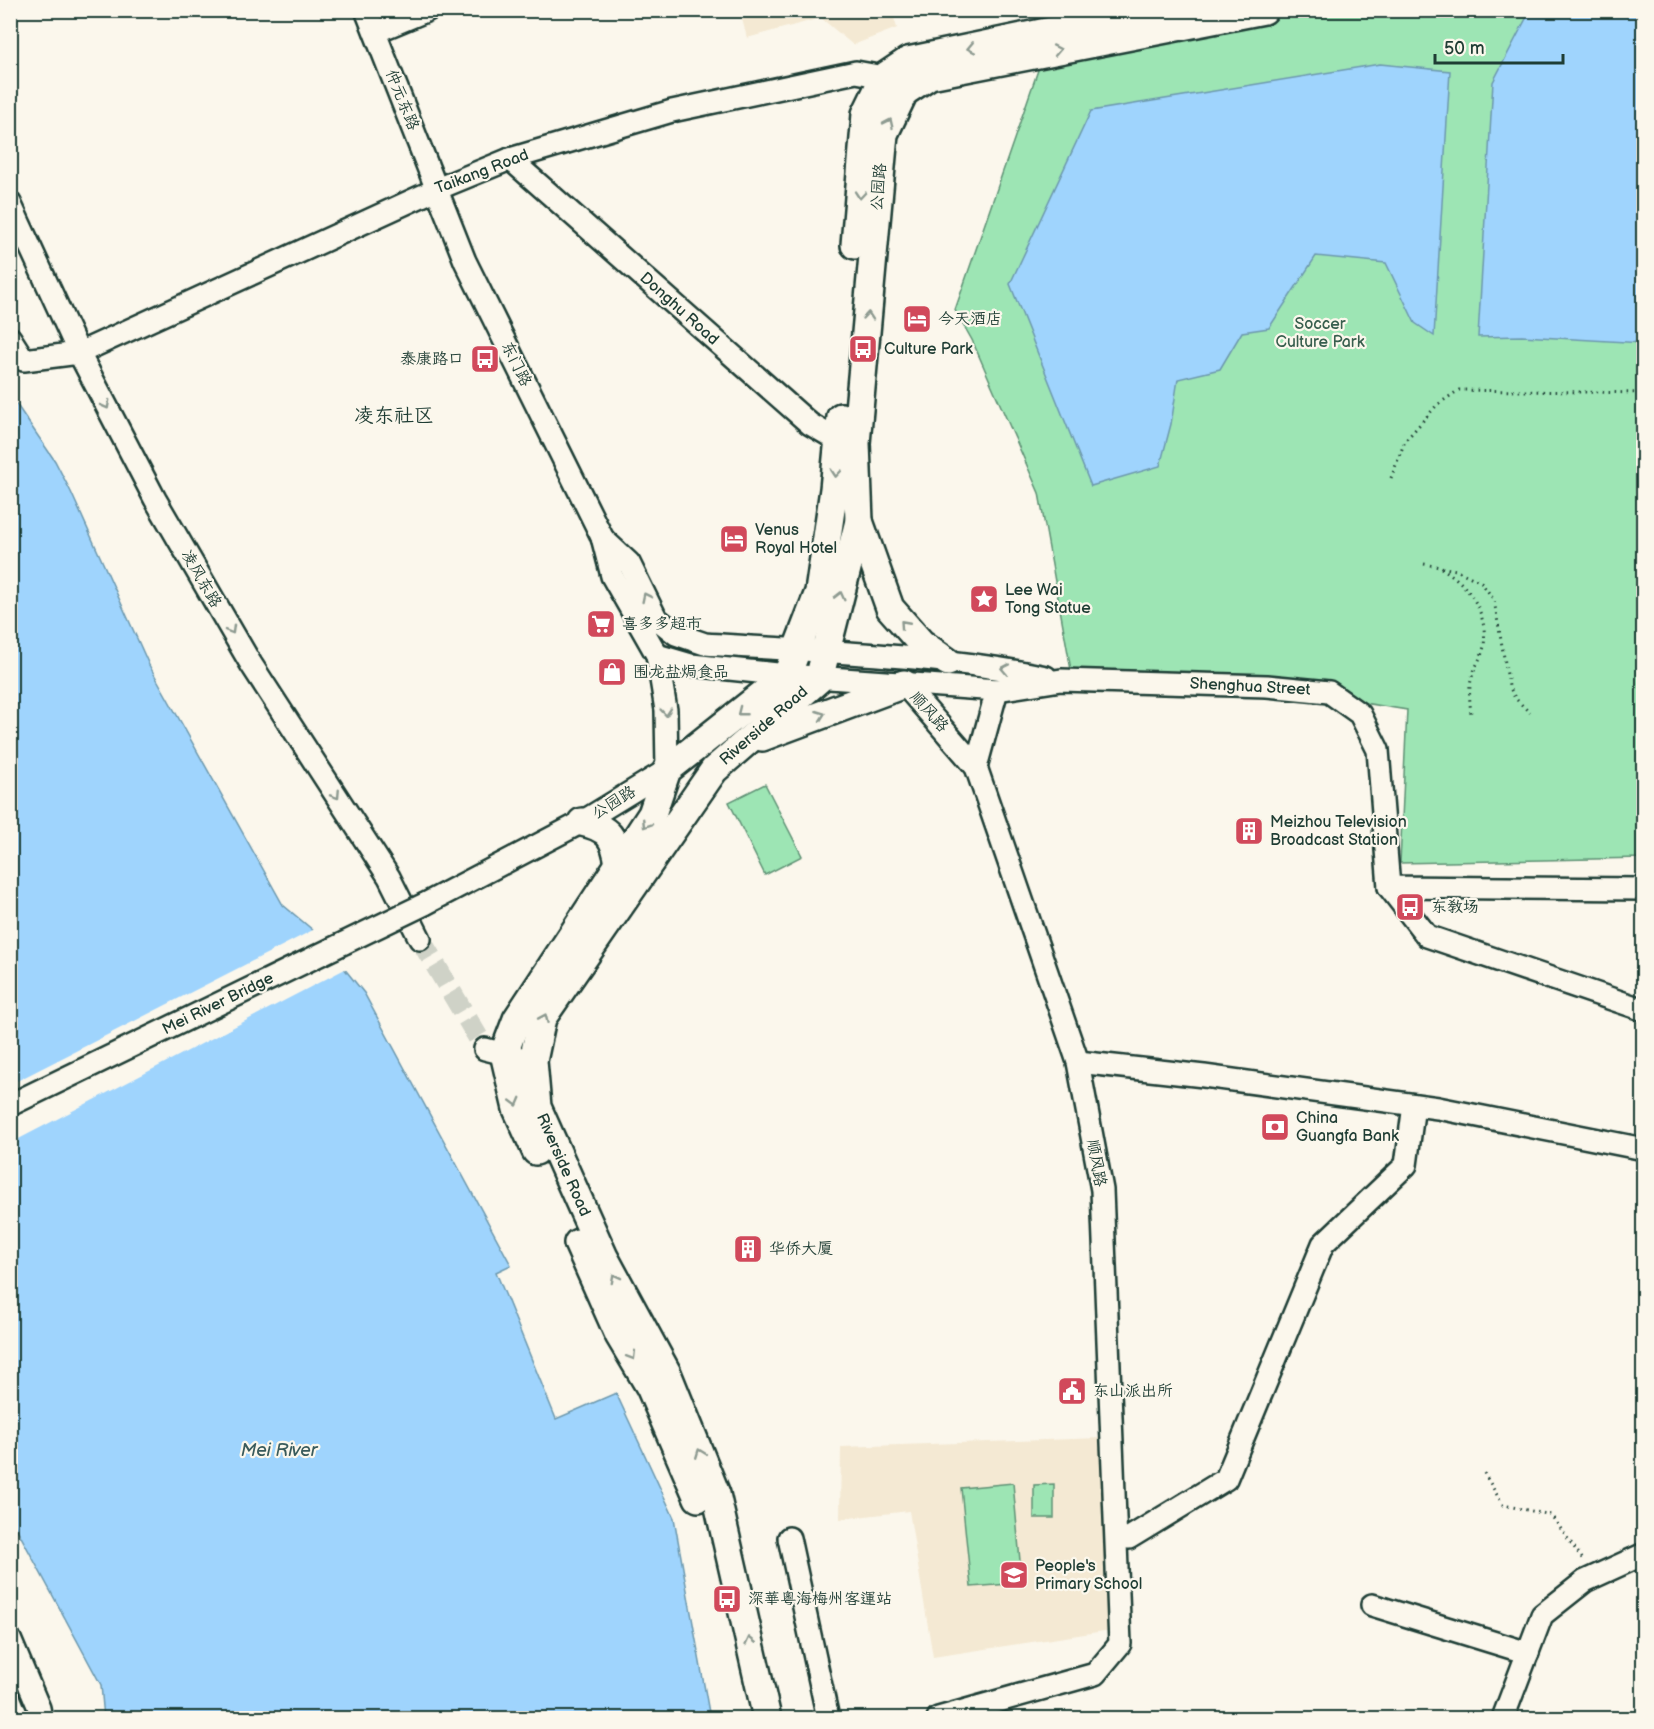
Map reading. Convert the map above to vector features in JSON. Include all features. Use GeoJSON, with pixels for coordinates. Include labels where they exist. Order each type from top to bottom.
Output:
{"type":"FeatureCollection","features":[{"type":"Feature","properties":{"kind":"main road"},"geometry":{"type":"LineString","coordinates":[[894,85],[908,61],[1152,10]]}},
{"type":"Feature","properties":{"kind":"main road","name":"公园路"},"geometry":{"type":"LineString","coordinates":[[667,770],[791,663],[819,592],[847,442],[884,134],[894,85],[930,75],[1264,10]]}},
{"type":"Feature","properties":{"kind":"main road","name":"公园路"},"geometry":{"type":"LineString","coordinates":[[819,679],[859,521],[847,442]]}},
{"type":"Feature","properties":{"kind":"main road"},"geometry":{"type":"LineString","coordinates":[[859,521],[890,608],[921,643],[948,662]]}},
{"type":"Feature","properties":{"kind":"main road","name":"Riverside Road"},"geometry":{"type":"LineString","coordinates":[[767,1719],[716,1494],[667,1373],[604,1257],[537,1107],[532,1061],[542,1018],[714,770],[819,679]]}},
{"type":"Feature","properties":{"kind":"main road"},"geometry":{"type":"LineString","coordinates":[[747,742],[904,684]]}},
{"type":"Feature","properties":{"kind":"main road"},"geometry":{"type":"LineString","coordinates":[[494,1051],[518,1019],[652,814],[667,770]]}},
{"type":"Feature","properties":{"kind":"main road"},"geometry":{"type":"LineString","coordinates":[[582,822],[599,826],[610,835],[620,864]]}},
{"type":"Feature","properties":{"kind":"main road","name":"Riverside Road"},"geometry":{"type":"LineString","coordinates":[[494,1051],[517,1109],[619,1335],[650,1387],[698,1497],[749,1719]]}},
{"type":"Feature","properties":{"kind":"street","name":"仲元东路"},"geometry":{"type":"LineString","coordinates":[[366,10],[437,189]]}},
{"type":"Feature","properties":{"kind":"street"},"geometry":{"type":"LineString","coordinates":[[375,32],[428,10]]}},
{"type":"Feature","properties":{"kind":"street","name":"Taikang Road"},"geometry":{"type":"LineString","coordinates":[[10,338],[24,360],[79,353],[437,189],[510,159],[672,111],[856,72],[894,85]]}},
{"type":"Feature","properties":{"kind":"street","name":"Donghu Road"},"geometry":{"type":"LineString","coordinates":[[510,159],[810,424],[847,442]]}},
{"type":"Feature","properties":{"kind":"street","name":"东门路"},"geometry":{"type":"LineString","coordinates":[[437,189],[465,261],[602,537],[612,576],[657,655]]}},
{"type":"Feature","properties":{"kind":"street","name":"凌风东路"},"geometry":{"type":"LineString","coordinates":[[10,203],[79,353],[155,499],[251,664],[389,877],[420,939]]}},
{"type":"Feature","properties":{"kind":"street","name":"东门路"},"geometry":{"type":"LineString","coordinates":[[602,537],[629,563],[656,618],[676,634],[705,644],[791,663]]}},
{"type":"Feature","properties":{"kind":"street","name":"Shenghua Street"},"geometry":{"type":"LineString","coordinates":[[791,663],[825,652],[996,667],[1061,680],[1267,686],[1329,692],[1360,714],[1378,750],[1389,887]]}},
{"type":"Feature","properties":{"kind":"street"},"geometry":{"type":"LineString","coordinates":[[667,770],[666,710],[657,655],[691,665],[791,663]]}},
{"type":"Feature","properties":{"kind":"street","name":"Shenghua Street"},"geometry":{"type":"LineString","coordinates":[[791,663],[819,679],[997,690],[1061,680]]}},
{"type":"Feature","properties":{"kind":"street","name":"顺风路"},"geometry":{"type":"LineString","coordinates":[[904,684],[976,767],[1078,1062],[1102,1190],[1119,1577],[1120,1644],[1095,1674],[938,1719]]}},
{"type":"Feature","properties":{"kind":"street"},"geometry":{"type":"LineString","coordinates":[[976,767],[997,690]]}},
{"type":"Feature","properties":{"kind":"street","name":"公园路"},"geometry":{"type":"LineString","coordinates":[[424,903],[582,822],[667,770]]}},
{"type":"Feature","properties":{"kind":"street"},"geometry":{"type":"LineString","coordinates":[[1389,887],[1644,889]]}},
{"type":"Feature","properties":{"kind":"street"},"geometry":{"type":"LineString","coordinates":[[1389,887],[1427,936],[1644,1010]]}},
{"type":"Feature","properties":{"kind":"street","name":"Mei River Bridge"},"geometry":{"type":"LineString","coordinates":[[10,1105],[424,903]]}},
{"type":"Feature","properties":{"kind":"street"},"geometry":{"type":"LineString","coordinates":[[494,1051],[532,1061]]}},
{"type":"Feature","properties":{"kind":"street"},"geometry":{"type":"LineString","coordinates":[[1078,1062],[1204,1076],[1414,1105],[1644,1149]]}},
{"type":"Feature","properties":{"kind":"street"},"geometry":{"type":"LineString","coordinates":[[1129,1538],[1226,1479],[1323,1244],[1406,1166],[1414,1105]]}},
{"type":"Feature","properties":{"kind":"street"},"geometry":{"type":"LineString","coordinates":[[789,1538],[828,1719]]}},
{"type":"Feature","properties":{"kind":"street"},"geometry":{"type":"LineString","coordinates":[[1503,1719],[1542,1615],[1585,1581],[1644,1554]]}},
{"type":"Feature","properties":{"kind":"street"},"geometry":{"type":"LineString","coordinates":[[1372,1605],[1528,1653]]}},
{"type":"Feature","properties":{"kind":"street"},"geometry":{"type":"LineString","coordinates":[[10,1639],[39,1708],[41,1719]]}},
{"type":"Feature","properties":{"kind":"path"},"geometry":{"type":"LineString","coordinates":[[1391,478],[1405,441],[1437,405],[1460,390],[1644,393]]}},
{"type":"Feature","properties":{"kind":"path"},"geometry":{"type":"LineString","coordinates":[[1424,564],[1456,570],[1481,582],[1494,600],[1509,686],[1515,698],[1530,713]]}},
{"type":"Feature","properties":{"kind":"path"},"geometry":{"type":"LineString","coordinates":[[1439,568],[1466,587],[1480,612],[1484,645],[1472,677],[1471,715]]}},
{"type":"Feature","properties":{"kind":"path"},"geometry":{"type":"LineString","coordinates":[[1484,1473],[1503,1505],[1551,1515],[1586,1564]]}},
{"type":"Feature","properties":{"kind":"shaded area"},"geometry":{"type":"Polygon","coordinates":[[[740,11],[892,11],[897,28],[853,45],[821,18],[747,38],[740,11]]]}},
{"type":"Feature","properties":{"kind":"shaded area","name":"People's Primary School"},"geometry":{"type":"Polygon","coordinates":[[[1101,1438],[1111,1630],[933,1657],[909,1511],[840,1519],[841,1447],[1101,1438]]]}},
{"type":"Feature","properties":{"kind":"green space","name":"Soccer Culture Park"},"geometry":{"type":"Polygon","coordinates":[[[1230,11],[1643,11],[1643,858],[1400,863],[1407,710],[1283,690],[1073,681],[1039,493],[972,340],[955,310],[1046,47],[1230,11]]]}},
{"type":"Feature","properties":{"kind":"green space"},"geometry":{"type":"Polygon","coordinates":[[[765,784],[802,856],[765,875],[729,802],[765,784]]]}},
{"type":"Feature","properties":{"kind":"green space"},"geometry":{"type":"Polygon","coordinates":[[[1013,1483],[1022,1583],[971,1587],[961,1488],[1013,1483]]]}},
{"type":"Feature","properties":{"kind":"green space"},"geometry":{"type":"Polygon","coordinates":[[[1054,1484],[1054,1518],[1034,1518],[1034,1485],[1054,1484]]]}},
{"type":"Feature","properties":{"kind":"water"},"geometry":{"type":"Polygon","coordinates":[[[1530,11],[1643,11],[1643,343],[1522,336],[1478,337],[1493,82],[1530,11]]]}},
{"type":"Feature","properties":{"kind":"water"},"geometry":{"type":"Polygon","coordinates":[[[1380,64],[1450,71],[1434,336],[1415,323],[1386,263],[1316,256],[1269,328],[1242,332],[1220,369],[1178,379],[1171,424],[1160,466],[1091,486],[1010,284],[1091,111],[1380,64]]]}},
{"type":"Feature","properties":{"kind":"water","name":"Mei River"},"geometry":{"type":"Polygon","coordinates":[[[10,395],[55,461],[149,665],[283,905],[314,931],[364,993],[511,1265],[496,1272],[556,1419],[616,1393],[674,1518],[710,1718],[104,1718],[101,1685],[11,1518],[10,395]]]}},
{"type":"Feature","properties":{"kind":"pier"},"geometry":{"type":"Polygon","coordinates":[[[315,929],[347,968],[11,1143],[11,1084],[315,929]]]}},
{"type":"Feature","properties":{"kind":"tunnel"},"geometry":{"type":"LineString","coordinates":[[420,939],[485,1049]]}},
{"type":"Feature","properties":{"kind":"place","name":"今天酒店"},"geometry":{"type":"Point","coordinates":[917,319]}},
{"type":"Feature","properties":{"kind":"place","name":"Culture Park"},"geometry":{"type":"Point","coordinates":[863,349]}},
{"type":"Feature","properties":{"kind":"place","name":"泰康路口"},"geometry":{"type":"Point","coordinates":[485,359]}},
{"type":"Feature","properties":{"kind":"place","name":"Venus Royal Hotel"},"geometry":{"type":"Point","coordinates":[734,539]}},
{"type":"Feature","properties":{"kind":"place","name":"Lee Wai Tong Statue"},"geometry":{"type":"Point","coordinates":[984,599]}},
{"type":"Feature","properties":{"kind":"place","name":"喜多多超市"},"geometry":{"type":"Point","coordinates":[601,624]}},
{"type":"Feature","properties":{"kind":"place","name":"围龙盐焗食品"},"geometry":{"type":"Point","coordinates":[612,672]}},
{"type":"Feature","properties":{"kind":"place","name":"Meizhou Television Broadcast Station"},"geometry":{"type":"Point","coordinates":[1249,831]}},
{"type":"Feature","properties":{"kind":"place","name":"东教场"},"geometry":{"type":"Point","coordinates":[1410,907]}},
{"type":"Feature","properties":{"kind":"place","name":"China Guangfa Bank"},"geometry":{"type":"Point","coordinates":[1275,1127]}},
{"type":"Feature","properties":{"kind":"place","name":"华侨大厦"},"geometry":{"type":"Point","coordinates":[748,1249]}},
{"type":"Feature","properties":{"kind":"place","name":"东山派出所"},"geometry":{"type":"Point","coordinates":[1072,1391]}},
{"type":"Feature","properties":{"kind":"place","name":"People's Primary School"},"geometry":{"type":"Point","coordinates":[1014,1575]}},
{"type":"Feature","properties":{"kind":"place","name":"深華粵海梅州客運站"},"geometry":{"type":"Point","coordinates":[727,1599]}},
{"type":"Feature","properties":{"kind":"district","name":"凌东社区"},"geometry":{"type":"Point","coordinates":[394,416]}}]}
